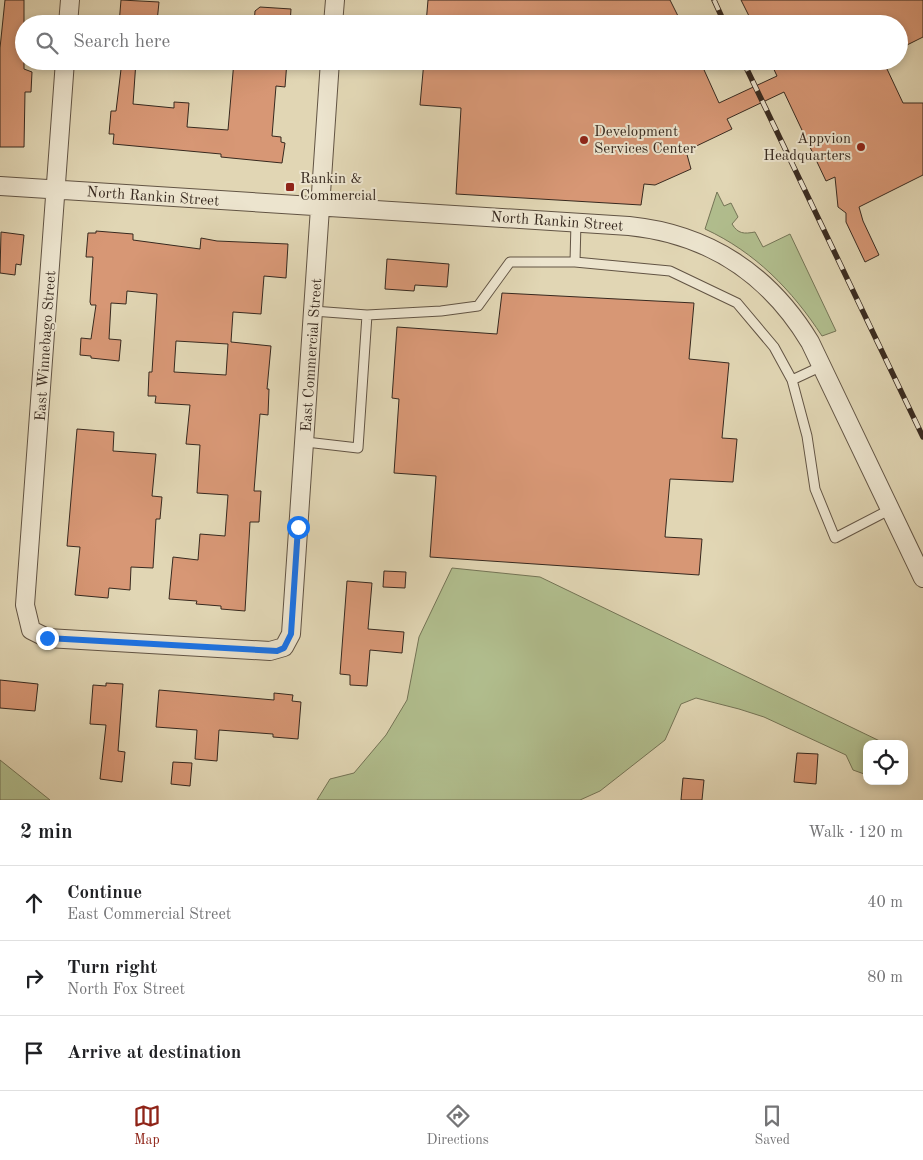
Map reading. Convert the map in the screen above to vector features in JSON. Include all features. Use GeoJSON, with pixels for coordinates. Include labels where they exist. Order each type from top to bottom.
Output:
{"type":"FeatureCollection","features":[{"type":"Feature","properties":{"kind":"street"},"geometry":{"type":"LineString","coordinates":[[69,15],[70,0]]}},
{"type":"Feature","properties":{"kind":"street"},"geometry":{"type":"LineString","coordinates":[[333,15],[334,0]]}},
{"type":"Feature","properties":{"kind":"street","name":"East Winnebago Street"},"geometry":{"type":"LineString","coordinates":[[64,70],[26,605],[31,630],[47,638],[270,651],[284,648]]}},
{"type":"Feature","properties":{"kind":"street","name":"East Commercial Street"},"geometry":{"type":"LineString","coordinates":[[284,648],[291,634],[306,442],[329,70]]}},
{"type":"Feature","properties":{"kind":"street","name":"North Rankin Street"},"geometry":{"type":"LineString","coordinates":[[0,186],[656,228],[690,238],[722,253],[750,272],[792,315],[810,342],[822,366],[923,578]]}},
{"type":"Feature","properties":{"kind":"lane"},"geometry":{"type":"LineString","coordinates":[[575,262],[576,222]]}},
{"type":"Feature","properties":{"kind":"lane"},"geometry":{"type":"LineString","coordinates":[[313,310],[367,315],[441,311],[478,306],[510,262],[575,262],[670,271],[737,303],[774,347],[792,380],[807,436],[815,489],[835,538],[890,509]]}},
{"type":"Feature","properties":{"kind":"lane"},"geometry":{"type":"LineString","coordinates":[[306,442],[358,448],[367,315]]}},
{"type":"Feature","properties":{"kind":"lane"},"geometry":{"type":"LineString","coordinates":[[792,380],[822,366]]}},
{"type":"Feature","properties":{"kind":"green space"},"geometry":{"type":"Polygon","coordinates":[[[717,192],[724,206],[731,203],[738,217],[732,224],[734,227],[742,232],[755,232],[763,247],[790,234],[836,331],[822,336],[798,303],[771,274],[740,249],[705,229],[717,192]]]}},
{"type":"Feature","properties":{"kind":"green space"},"geometry":{"type":"Polygon","coordinates":[[[452,568],[540,577],[878,740],[863,740],[863,774],[853,770],[846,755],[764,717],[696,698],[681,704],[665,740],[600,791],[580,800],[317,800],[330,779],[354,773],[386,735],[407,700],[419,637],[452,568]]]}},
{"type":"Feature","properties":{"kind":"green space"},"geometry":{"type":"Polygon","coordinates":[[[0,760],[50,800],[0,800],[0,760]]]}},
{"type":"Feature","properties":{"kind":"building"},"geometry":{"type":"Polygon","coordinates":[[[5,0],[24,0],[24,15],[15,15],[15,70],[32,72],[31,92],[25,92],[24,147],[0,147],[0,48],[5,0]]]}},
{"type":"Feature","properties":{"kind":"building"},"geometry":{"type":"Polygon","coordinates":[[[121,0],[159,2],[158,15],[120,15],[121,0]]]}},
{"type":"Feature","properties":{"kind":"building"},"geometry":{"type":"Polygon","coordinates":[[[428,0],[670,0],[678,15],[427,15],[428,0]]]}},
{"type":"Feature","properties":{"kind":"building"},"geometry":{"type":"Polygon","coordinates":[[[741,0],[923,0],[923,37],[908,44],[908,15],[748,15],[741,0]]]}},
{"type":"Feature","properties":{"kind":"building"},"geometry":{"type":"Polygon","coordinates":[[[260,7],[291,9],[291,15],[255,15],[255,11],[260,7]]]}},
{"type":"Feature","properties":{"kind":"building"},"geometry":{"type":"Polygon","coordinates":[[[121,70],[135,70],[133,104],[174,108],[174,102],[189,103],[187,127],[228,130],[233,70],[286,70],[285,87],[276,86],[272,136],[281,137],[281,142],[285,143],[282,163],[221,157],[221,154],[113,144],[114,134],[109,134],[111,111],[116,111],[121,70]]]}},
{"type":"Feature","properties":{"kind":"building","name":"Development Services Center"},"geometry":{"type":"Polygon","coordinates":[[[423,70],[704,70],[719,103],[777,76],[774,70],[887,70],[903,103],[923,103],[923,175],[859,207],[863,221],[879,255],[865,262],[846,222],[846,213],[838,207],[835,177],[826,181],[784,92],[727,119],[732,129],[686,151],[691,169],[655,185],[644,184],[641,205],[456,194],[461,108],[420,105],[423,70]]]}},
{"type":"Feature","properties":{"kind":"building"},"geometry":{"type":"Polygon","coordinates":[[[96,231],[133,234],[133,240],[200,249],[201,238],[217,241],[288,244],[286,278],[264,276],[261,314],[233,312],[231,342],[271,346],[267,389],[269,389],[268,415],[260,414],[254,491],[261,491],[259,522],[250,522],[245,611],[221,609],[221,606],[196,604],[197,601],[169,599],[173,557],[198,560],[200,534],[225,536],[228,495],[197,493],[200,445],[186,444],[190,405],[155,403],[156,396],[148,396],[149,372],[152,372],[157,294],[127,291],[126,304],[111,303],[109,339],[121,340],[119,361],[80,355],[81,338],[91,339],[96,305],[91,305],[90,302],[93,257],[86,257],[88,233],[96,233],[96,231]],[[176,341],[174,372],[226,375],[228,344],[176,341]]]}},
{"type":"Feature","properties":{"kind":"building"},"geometry":{"type":"Polygon","coordinates":[[[1,232],[24,235],[21,265],[16,264],[15,275],[0,273],[1,232]]]}},
{"type":"Feature","properties":{"kind":"building"},"geometry":{"type":"Polygon","coordinates":[[[387,259],[449,264],[447,287],[415,285],[414,291],[385,289],[387,259]]]}},
{"type":"Feature","properties":{"kind":"building"},"geometry":{"type":"Polygon","coordinates":[[[502,293],[694,303],[689,359],[729,363],[722,438],[737,439],[733,482],[670,479],[665,537],[702,539],[699,575],[430,557],[436,476],[394,473],[399,399],[392,398],[397,327],[497,334],[502,293]]]}},
{"type":"Feature","properties":{"kind":"building"},"geometry":{"type":"Polygon","coordinates":[[[77,429],[114,432],[113,451],[156,454],[152,496],[162,497],[160,519],[156,519],[153,568],[131,567],[130,590],[109,588],[108,598],[75,595],[80,547],[67,546],[77,429]]]}},
{"type":"Feature","properties":{"kind":"building"},"geometry":{"type":"Polygon","coordinates":[[[384,571],[406,572],[405,588],[383,587],[384,571]]]}},
{"type":"Feature","properties":{"kind":"building"},"geometry":{"type":"Polygon","coordinates":[[[347,581],[372,583],[368,629],[404,632],[402,653],[370,650],[367,686],[350,685],[350,675],[340,674],[347,581]]]}},
{"type":"Feature","properties":{"kind":"building"},"geometry":{"type":"Polygon","coordinates":[[[0,680],[38,684],[35,711],[0,708],[0,680]]]}},
{"type":"Feature","properties":{"kind":"building"},"geometry":{"type":"Polygon","coordinates":[[[106,683],[123,684],[118,751],[125,752],[122,782],[100,779],[106,725],[90,724],[93,685],[106,686],[106,683]]]}},
{"type":"Feature","properties":{"kind":"building"},"geometry":{"type":"Polygon","coordinates":[[[159,690],[274,700],[274,693],[293,695],[292,701],[301,702],[298,739],[273,737],[273,734],[219,730],[217,761],[195,759],[197,730],[156,727],[159,690]]]}},
{"type":"Feature","properties":{"kind":"building"},"geometry":{"type":"Polygon","coordinates":[[[797,753],[818,754],[816,784],[794,782],[797,753]]]}},
{"type":"Feature","properties":{"kind":"building"},"geometry":{"type":"Polygon","coordinates":[[[173,762],[192,763],[190,786],[171,784],[173,762]]]}},
{"type":"Feature","properties":{"kind":"building"},"geometry":{"type":"Polygon","coordinates":[[[683,778],[704,780],[702,800],[681,800],[683,778]]]}},
{"type":"Feature","properties":{"kind":"railway"},"geometry":{"type":"LineString","coordinates":[[714,0],[721,15]]}},
{"type":"Feature","properties":{"kind":"railway"},"geometry":{"type":"LineString","coordinates":[[747,70],[923,437]]}},
{"type":"Feature","properties":{"kind":"place","name":"Development Services Center"},"geometry":{"type":"Point","coordinates":[584,140]}},
{"type":"Feature","properties":{"kind":"place","name":"Appvion Headquarters"},"geometry":{"type":"Point","coordinates":[861,147]}},
{"type":"Feature","properties":{"kind":"place","name":"Rankin & Commercial"},"geometry":{"type":"Point","coordinates":[290,187]}},
{"type":"Feature","properties":{"kind":"route"},"geometry":{"type":"LineString","coordinates":[[47,638],[270,651],[284,648],[289,642],[291,634],[298,527]]}}]}
